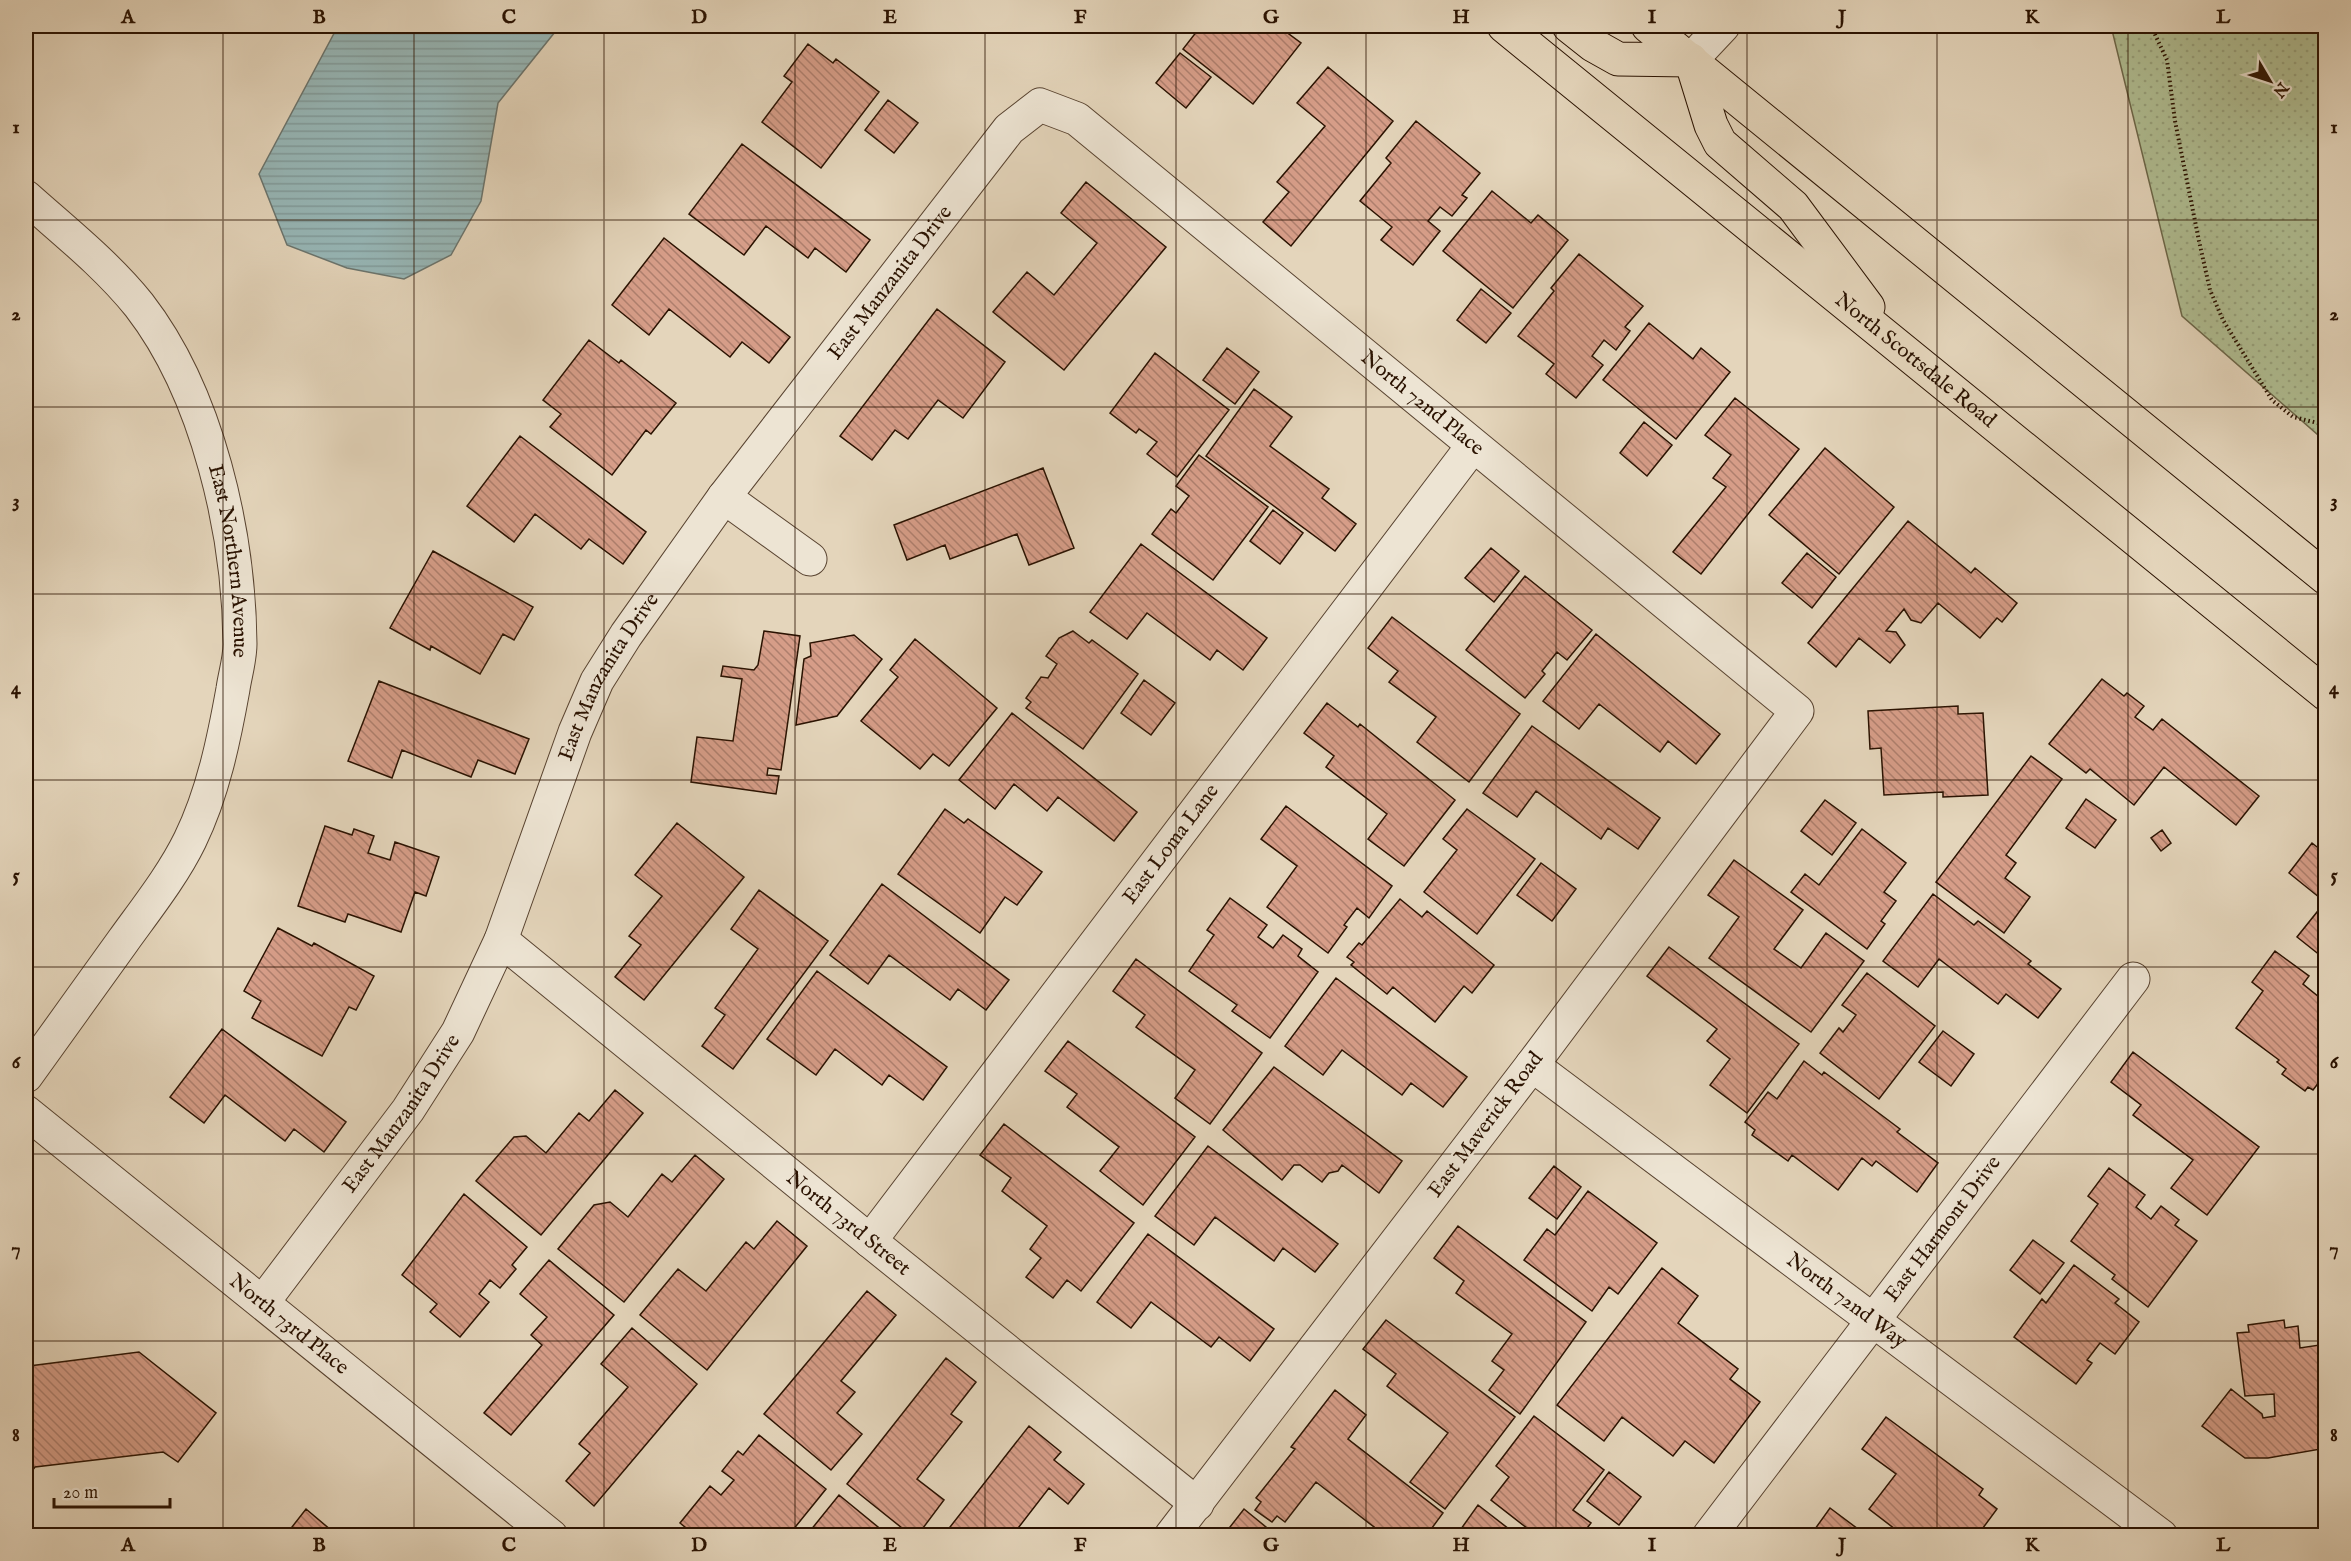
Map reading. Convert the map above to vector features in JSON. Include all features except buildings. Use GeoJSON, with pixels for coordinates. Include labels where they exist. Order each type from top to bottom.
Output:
{"type":"FeatureCollection","features":[{"type":"Feature","properties":{"kind":"main road","name":"North Scottsdale Road"},"geometry":{"type":"LineString","coordinates":[[1504,26],[2325,694]]}},
{"type":"Feature","properties":{"kind":"main road"},"geometry":{"type":"LineString","coordinates":[[1569,26],[1593,45],[1618,59],[1691,60]]}},
{"type":"Feature","properties":{"kind":"main road"},"geometry":{"type":"LineString","coordinates":[[1648,26],[2325,578]]}},
{"type":"Feature","properties":{"kind":"main road"},"geometry":{"type":"LineString","coordinates":[[1691,60],[1711,125],[1720,143],[1793,206],[1897,345]]}},
{"type":"Feature","properties":{"kind":"street"},"geometry":{"type":"LineString","coordinates":[[1691,60],[1723,26]]}},
{"type":"Feature","properties":{"kind":"street","name":"North 72nd Place"},"geometry":{"type":"LineString","coordinates":[[1040,105],[1077,119],[1472,447],[1797,711]]}},
{"type":"Feature","properties":{"kind":"street","name":"East Manzanita Drive"},"geometry":{"type":"LineString","coordinates":[[263,1302],[408,1110],[458,1032],[501,940],[575,732],[597,681],[723,497],[1009,129],[1040,105]]}},
{"type":"Feature","properties":{"kind":"street","name":"East Northern Avenue"},"geometry":{"type":"LineString","coordinates":[[26,197],[92,255],[139,306],[178,370],[203,428],[224,500],[235,562],[240,647],[227,719],[210,788],[190,840],[149,905],[26,1076]]}},
{"type":"Feature","properties":{"kind":"street","name":"East Loma Lane"},"geometry":{"type":"LineString","coordinates":[[870,1241],[1472,447]]}},
{"type":"Feature","properties":{"kind":"street"},"geometry":{"type":"LineString","coordinates":[[723,497],[810,559]]}},
{"type":"Feature","properties":{"kind":"street","name":"East Maverick Road"},"geometry":{"type":"LineString","coordinates":[[1171,1536],[1532,1065],[1797,711]]}},
{"type":"Feature","properties":{"kind":"street","name":"North 73rd Street"},"geometry":{"type":"LineString","coordinates":[[501,940],[1197,1504]]}},
{"type":"Feature","properties":{"kind":"street","name":"East Harmont Drive"},"geometry":{"type":"LineString","coordinates":[[1709,1536],[2133,979]]}},
{"type":"Feature","properties":{"kind":"street","name":"North 72nd Way"},"geometry":{"type":"LineString","coordinates":[[1532,1065],[2161,1536]]}},
{"type":"Feature","properties":{"kind":"street","name":"North 73rd Place"},"geometry":{"type":"LineString","coordinates":[[26,1112],[551,1536]]}},
{"type":"Feature","properties":{"kind":"path"},"geometry":{"type":"LineString","coordinates":[[2151,26],[2166,60],[2175,121],[2197,231],[2210,290],[2223,320],[2272,400],[2293,417],[2325,425]]}},
{"type":"Feature","properties":{"kind":"green space"},"geometry":{"type":"Polygon","coordinates":[[[2111,26],[2325,26],[2325,441],[2182,316],[2111,26]]]}},
{"type":"Feature","properties":{"kind":"water"},"geometry":{"type":"Polygon","coordinates":[[[338,26],[572,26],[555,32],[498,103],[481,201],[451,255],[404,279],[347,268],[287,245],[259,174],[338,26]]]}}]}
